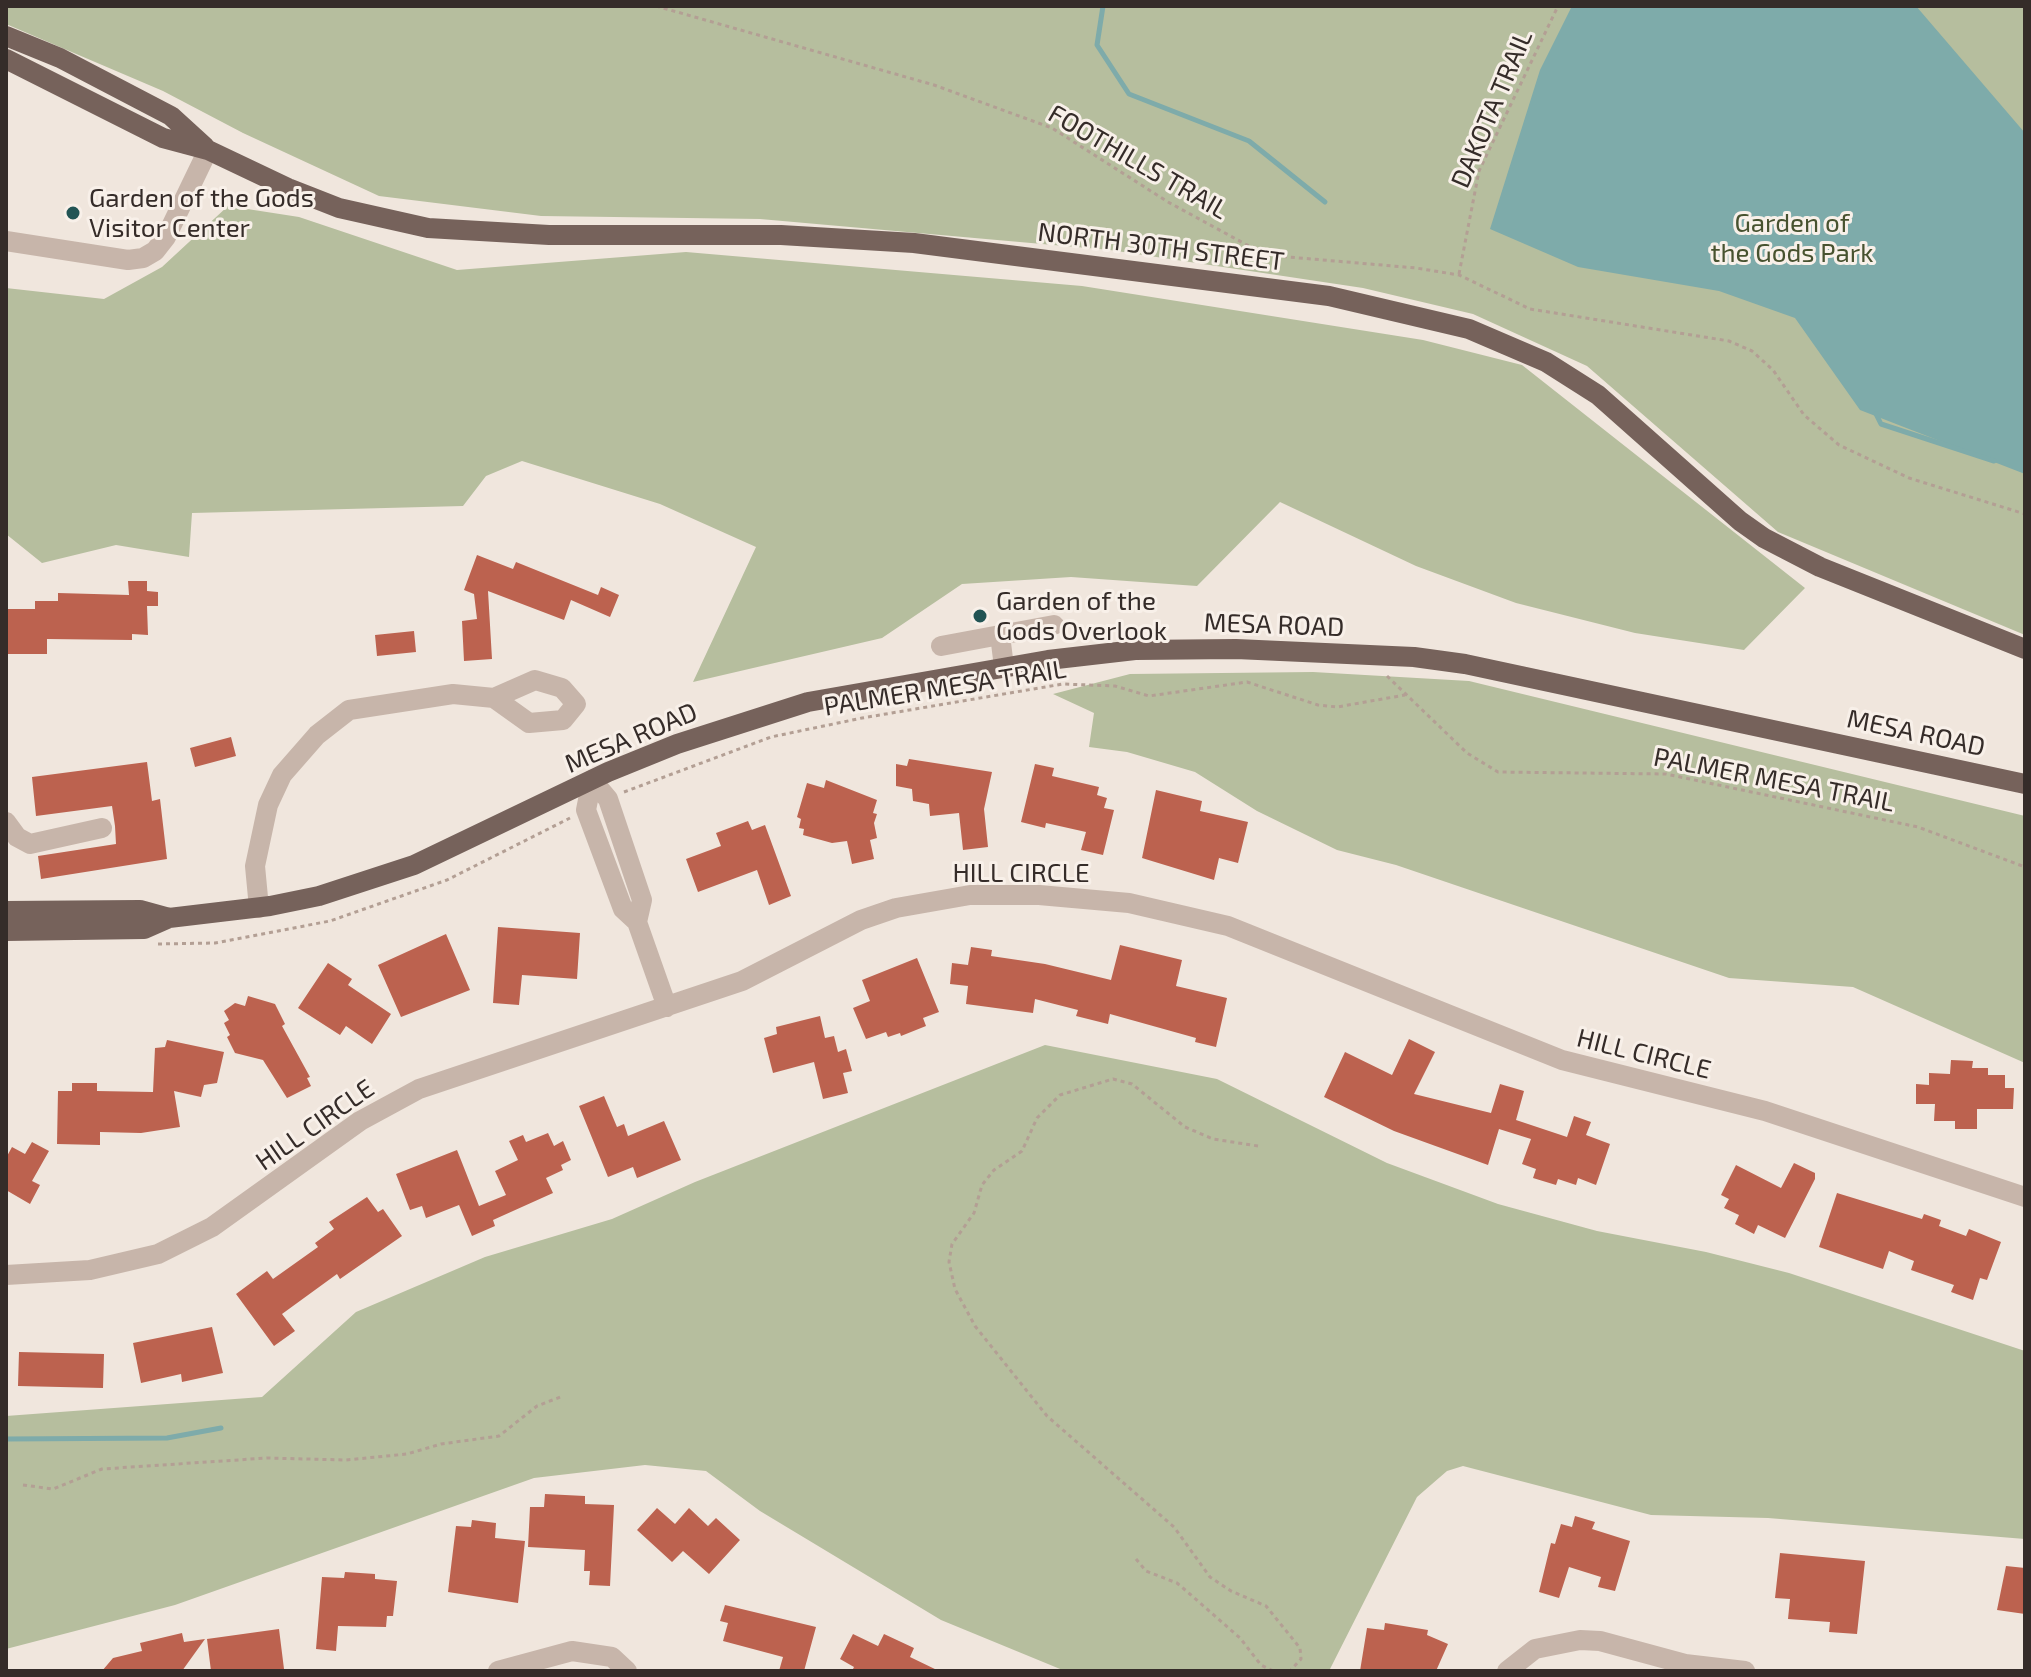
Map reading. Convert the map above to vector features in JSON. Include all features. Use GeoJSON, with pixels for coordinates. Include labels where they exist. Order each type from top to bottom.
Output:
{"type":"FeatureCollection","features":[{"type":"Feature","properties":{"kind":"main road","name":"NORTH 30TH STREET"},"geometry":{"type":"LineString","coordinates":[[6,36],[60,58],[171,116],[208,150]]}},
{"type":"Feature","properties":{"kind":"main road","name":"NORTH 30TH STREET"},"geometry":{"type":"LineString","coordinates":[[6,59],[163,138],[208,150],[339,208],[428,228],[536,234],[781,235],[914,243],[1316,294],[1455,325],[1546,362],[1598,395],[1740,521],[1783,549],[1820,567],[2025,649]]}},
{"type":"Feature","properties":{"kind":"main road","name":"MESA ROAD"},"geometry":{"type":"LineString","coordinates":[[6,931],[144,929],[169,918],[259,908],[334,891],[414,865],[592,780],[677,744],[808,702],[1094,654],[1180,648],[1414,657],[1528,675],[2025,784]]}},
{"type":"Feature","properties":{"kind":"main road","name":"MESA ROAD"},"geometry":{"type":"LineString","coordinates":[[6,911],[140,910],[169,918]]}},
{"type":"Feature","properties":{"kind":"street"},"geometry":{"type":"LineString","coordinates":[[6,241],[128,260],[143,258],[155,251],[166,237],[208,150]]}},
{"type":"Feature","properties":{"kind":"street"},"geometry":{"type":"LineString","coordinates":[[941,646],[1054,625]]}},
{"type":"Feature","properties":{"kind":"street"},"geometry":{"type":"LineString","coordinates":[[1000,635],[1004,667]]}},
{"type":"Feature","properties":{"kind":"street"},"geometry":{"type":"LineString","coordinates":[[259,908],[255,866],[268,805],[282,775],[317,735],[349,710],[453,694],[494,698]]}},
{"type":"Feature","properties":{"kind":"street"},"geometry":{"type":"LineString","coordinates":[[592,780],[608,799],[642,900],[637,922]]}},
{"type":"Feature","properties":{"kind":"street"},"geometry":{"type":"LineString","coordinates":[[592,780],[586,810],[623,909],[637,922],[667,1007]]}},
{"type":"Feature","properties":{"kind":"street"},"geometry":{"type":"LineString","coordinates":[[6,822],[17,837],[30,844],[102,828]]}},
{"type":"Feature","properties":{"kind":"street"},"geometry":{"type":"LineString","coordinates":[[605,861],[626,853]]}},
{"type":"Feature","properties":{"kind":"street","name":"HILL CIRCLE"},"geometry":{"type":"LineString","coordinates":[[6,1275],[90,1270],[158,1254],[187,1243],[386,1105],[463,1073],[667,1007],[771,968],[861,920],[931,900],[1003,894],[1129,903],[1180,913],[1266,939],[1562,1060],[1765,1111],[2025,1197]]}},
{"type":"Feature","properties":{"kind":"street"},"geometry":{"type":"LineString","coordinates":[[1507,1671],[1535,1649],[1580,1640],[1600,1641],[1685,1664],[1745,1671]]}},
{"type":"Feature","properties":{"kind":"street"},"geometry":{"type":"LineString","coordinates":[[498,1671],[572,1651],[620,1664]]}},
{"type":"Feature","properties":{"kind":"path","name":"FOOTHILLS TRAIL"},"geometry":{"type":"LineString","coordinates":[[656,6],[934,85],[1052,128],[1168,202],[1247,245],[1277,256],[1416,268],[1459,275],[1530,309],[1740,346],[1773,370],[1804,415],[1839,445],[1909,478],[2025,514]]}},
{"type":"Feature","properties":{"kind":"path","name":"DAKOTA TRAIL"},"geometry":{"type":"LineString","coordinates":[[1459,275],[1479,171],[1558,6]]}},
{"type":"Feature","properties":{"kind":"path","name":"PALMER MESA TRAIL"},"geometry":{"type":"LineString","coordinates":[[608,799],[771,737],[862,718],[1063,684],[1115,686],[1149,696],[1247,682],[1318,705],[1337,707],[1405,695],[1467,753],[1498,772],[1666,774],[1904,824],[1956,839],[2025,867]]}},
{"type":"Feature","properties":{"kind":"path"},"geometry":{"type":"LineString","coordinates":[[158,944],[215,943],[263,936],[369,909],[447,880],[586,810]]}},
{"type":"Feature","properties":{"kind":"path"},"geometry":{"type":"LineString","coordinates":[[1258,1146],[1213,1139],[1185,1127],[1132,1084],[1113,1079],[1060,1095],[1037,1118],[1022,1151],[994,1170],[982,1185],[974,1213],[952,1244],[949,1262],[955,1289],[975,1326],[1047,1416],[1111,1468],[1140,1501],[1174,1527],[1210,1577],[1231,1591],[1266,1606],[1300,1648],[1301,1659],[1290,1671]]}},
{"type":"Feature","properties":{"kind":"path"},"geometry":{"type":"LineString","coordinates":[[23,1485],[53,1489],[102,1469],[267,1458],[346,1460],[407,1454],[441,1444],[499,1436],[537,1406],[563,1396]]}},
{"type":"Feature","properties":{"kind":"path"},"geometry":{"type":"LineString","coordinates":[[1136,1559],[1146,1571],[1177,1583],[1240,1638],[1261,1665],[1273,1671]]}},
{"type":"Feature","properties":{"kind":"green space","name":"Garden of the Gods Park"},"geometry":{"type":"Polygon","coordinates":[[[6,6],[2025,6],[2025,635],[1778,532],[1587,366],[1473,314],[1363,288],[1110,250],[760,219],[541,216],[379,196],[243,133],[163,91],[6,24],[6,6]]]}},
{"type":"Feature","properties":{"kind":"green space"},"geometry":{"type":"Polygon","coordinates":[[[228,206],[299,217],[457,270],[686,252],[1082,286],[1423,340],[1522,365],[1805,588],[1744,650],[1635,633],[1516,603],[1416,566],[1280,502],[1197,586],[1071,577],[962,584],[882,638],[693,682],[756,547],[660,504],[522,461],[486,476],[463,506],[192,513],[189,557],[116,545],[42,563],[6,534],[6,288],[104,299],[162,267],[228,206]]]}},
{"type":"Feature","properties":{"kind":"green space"},"geometry":{"type":"Polygon","coordinates":[[[1313,672],[1469,681],[2025,816],[2025,1063],[1853,987],[1729,978],[1396,865],[1337,850],[1257,811],[1195,772],[1127,752],[1089,747],[1094,713],[1053,694],[1130,674],[1313,672]]]}},
{"type":"Feature","properties":{"kind":"green space"},"geometry":{"type":"Polygon","coordinates":[[[1045,1045],[1217,1079],[1387,1163],[1498,1204],[1597,1231],[1706,1252],[1789,1273],[2025,1351],[2025,1539],[1768,1518],[1651,1515],[1463,1466],[1447,1471],[1417,1497],[1329,1671],[1065,1671],[941,1620],[760,1511],[706,1471],[645,1465],[534,1478],[175,1605],[6,1649],[6,1416],[262,1397],[356,1312],[485,1257],[612,1219],[695,1182],[1045,1045]]]}},
{"type":"Feature","properties":{"kind":"water"},"geometry":{"type":"Polygon","coordinates":[[[1572,6],[1916,6],[2025,133],[2025,474],[1860,410],[1795,318],[1719,291],[1578,267],[1490,229],[1540,70],[1572,6]]]}},
{"type":"Feature","properties":{"kind":"building"},"geometry":{"type":"Polygon","coordinates":[[[477,555],[513,569],[516,562],[598,595],[601,587],[619,595],[610,617],[571,600],[564,620],[488,591],[492,659],[464,661],[462,621],[477,619],[474,594],[464,590],[477,555]]]}},
{"type":"Feature","properties":{"kind":"building"},"geometry":{"type":"Polygon","coordinates":[[[128,581],[147,581],[147,591],[158,592],[158,606],[147,606],[148,635],[132,634],[132,640],[47,639],[47,654],[6,654],[6,609],[35,609],[35,601],[58,601],[58,593],[129,595],[128,581]]]}},
{"type":"Feature","properties":{"kind":"building"},"geometry":{"type":"Polygon","coordinates":[[[414,631],[416,652],[377,656],[375,635],[414,631]]]}},
{"type":"Feature","properties":{"kind":"building"},"geometry":{"type":"Polygon","coordinates":[[[231,737],[236,756],[195,767],[190,748],[231,737]]]}},
{"type":"Feature","properties":{"kind":"building"},"geometry":{"type":"Polygon","coordinates":[[[909,759],[992,772],[984,809],[988,847],[963,850],[959,813],[930,816],[929,804],[913,801],[912,789],[896,786],[896,764],[907,766],[909,759]]]}},
{"type":"Feature","properties":{"kind":"building"},"geometry":{"type":"Polygon","coordinates":[[[147,762],[152,801],[160,799],[167,859],[41,879],[38,856],[116,844],[115,826],[112,806],[36,816],[32,777],[147,762]]]}},
{"type":"Feature","properties":{"kind":"building"},"geometry":{"type":"Polygon","coordinates":[[[1035,764],[1054,768],[1052,776],[1099,787],[1097,795],[1107,798],[1104,808],[1114,810],[1103,855],[1081,850],[1086,832],[1046,823],[1045,828],[1021,822],[1035,764]]]}},
{"type":"Feature","properties":{"kind":"building"},"geometry":{"type":"Polygon","coordinates":[[[826,780],[877,800],[873,813],[877,814],[874,823],[877,838],[870,840],[874,859],[852,864],[847,841],[832,843],[803,835],[804,829],[799,828],[801,819],[797,817],[807,783],[824,788],[826,780]]]}},
{"type":"Feature","properties":{"kind":"building"},"geometry":{"type":"Polygon","coordinates":[[[1156,790],[1202,801],[1200,811],[1248,822],[1238,863],[1219,858],[1214,880],[1142,858],[1156,790]]]}},
{"type":"Feature","properties":{"kind":"building"},"geometry":{"type":"Polygon","coordinates":[[[748,821],[752,830],[765,825],[791,896],[769,905],[757,870],[698,892],[686,859],[721,846],[716,833],[748,821]]]}},
{"type":"Feature","properties":{"kind":"building"},"geometry":{"type":"Polygon","coordinates":[[[498,927],[580,933],[577,979],[522,975],[519,1005],[493,1003],[498,927]]]}},
{"type":"Feature","properties":{"kind":"building"},"geometry":{"type":"Polygon","coordinates":[[[446,934],[470,990],[401,1017],[378,965],[446,934]]]}},
{"type":"Feature","properties":{"kind":"building"},"geometry":{"type":"Polygon","coordinates":[[[1120,945],[1182,960],[1176,986],[1227,998],[1216,1047],[1195,1042],[1196,1038],[1110,1014],[1108,1024],[1076,1016],[1078,1010],[1035,999],[1033,1013],[966,1004],[968,986],[950,984],[952,963],[968,965],[971,947],[992,950],[991,956],[1045,964],[1111,980],[1120,945]]]}},
{"type":"Feature","properties":{"kind":"building"},"geometry":{"type":"Polygon","coordinates":[[[917,958],[939,1012],[923,1018],[926,1026],[901,1036],[900,1033],[888,1037],[886,1032],[866,1039],[853,1008],[870,1001],[862,980],[917,958]]]}},
{"type":"Feature","properties":{"kind":"building"},"geometry":{"type":"Polygon","coordinates":[[[328,963],[352,979],[348,985],[391,1014],[372,1044],[346,1026],[340,1035],[298,1008],[328,963]]]}},
{"type":"Feature","properties":{"kind":"building"},"geometry":{"type":"Polygon","coordinates":[[[248,996],[275,1004],[285,1024],[282,1026],[310,1077],[307,1078],[311,1086],[287,1098],[263,1060],[235,1053],[227,1037],[230,1035],[224,1023],[229,1020],[224,1011],[235,1003],[245,1006],[248,996]]]}},
{"type":"Feature","properties":{"kind":"building"},"geometry":{"type":"Polygon","coordinates":[[[820,1016],[825,1038],[834,1036],[838,1052],[846,1049],[852,1071],[843,1073],[848,1093],[823,1099],[814,1062],[773,1073],[764,1038],[777,1034],[776,1027],[820,1016]]]}},
{"type":"Feature","properties":{"kind":"building"},"geometry":{"type":"Polygon","coordinates":[[[1409,1039],[1435,1052],[1414,1094],[1491,1113],[1500,1084],[1524,1091],[1516,1120],[1567,1137],[1574,1116],[1591,1122],[1586,1135],[1610,1144],[1596,1185],[1578,1178],[1576,1185],[1558,1179],[1556,1185],[1533,1178],[1536,1169],[1522,1164],[1531,1139],[1499,1129],[1488,1165],[1394,1131],[1324,1097],[1345,1052],[1392,1075],[1409,1039]]]}},
{"type":"Feature","properties":{"kind":"building"},"geometry":{"type":"Polygon","coordinates":[[[167,1040],[224,1052],[217,1083],[204,1085],[201,1097],[174,1091],[180,1127],[141,1133],[100,1132],[100,1145],[57,1144],[58,1091],[72,1091],[72,1083],[97,1083],[97,1091],[153,1092],[155,1048],[165,1047],[167,1040]]]}},
{"type":"Feature","properties":{"kind":"building"},"geometry":{"type":"Polygon","coordinates":[[[1951,1060],[1973,1061],[1972,1068],[1988,1068],[1988,1075],[2005,1075],[2005,1088],[2014,1088],[2013,1109],[1977,1109],[1977,1129],[1955,1129],[1955,1121],[1934,1121],[1935,1104],[1916,1104],[1916,1084],[1929,1085],[1929,1073],[1950,1074],[1951,1060]]]}},
{"type":"Feature","properties":{"kind":"building"},"geometry":{"type":"Polygon","coordinates":[[[604,1096],[617,1127],[624,1124],[628,1136],[664,1121],[681,1160],[637,1178],[633,1167],[608,1177],[579,1106],[604,1096]]]}},
{"type":"Feature","properties":{"kind":"building"},"geometry":{"type":"Polygon","coordinates":[[[548,1133],[554,1146],[563,1141],[571,1160],[561,1165],[563,1170],[546,1178],[553,1193],[493,1220],[495,1226],[472,1236],[459,1205],[426,1218],[422,1206],[410,1210],[396,1174],[457,1150],[479,1206],[506,1195],[495,1171],[518,1160],[509,1141],[523,1135],[526,1142],[548,1133]]]}},
{"type":"Feature","properties":{"kind":"building"},"geometry":{"type":"Polygon","coordinates":[[[32,1142],[49,1151],[32,1181],[40,1185],[30,1204],[6,1190],[6,1158],[12,1147],[25,1154],[32,1142]]]}},
{"type":"Feature","properties":{"kind":"building"},"geometry":{"type":"Polygon","coordinates":[[[1794,1163],[1815,1173],[1815,1179],[1785,1238],[1758,1225],[1754,1234],[1735,1224],[1739,1215],[1724,1208],[1729,1199],[1721,1195],[1736,1165],[1781,1188],[1794,1163]]]}},
{"type":"Feature","properties":{"kind":"building"},"geometry":{"type":"Polygon","coordinates":[[[1837,1193],[1922,1219],[1924,1214],[1941,1220],[1939,1226],[1966,1236],[1969,1229],[2001,1242],[1987,1280],[1980,1278],[1973,1300],[1951,1292],[1954,1285],[1911,1270],[1914,1261],[1889,1251],[1883,1269],[1819,1247],[1837,1193]]]}},
{"type":"Feature","properties":{"kind":"building"},"geometry":{"type":"Polygon","coordinates":[[[367,1197],[378,1212],[383,1209],[402,1236],[340,1279],[337,1274],[282,1314],[295,1331],[274,1346],[236,1294],[267,1271],[273,1279],[318,1247],[315,1243],[334,1229],[329,1222],[367,1197]]]}},
{"type":"Feature","properties":{"kind":"building"},"geometry":{"type":"Polygon","coordinates":[[[212,1327],[223,1373],[182,1382],[181,1374],[141,1383],[133,1343],[212,1327]]]}},
{"type":"Feature","properties":{"kind":"building"},"geometry":{"type":"Polygon","coordinates":[[[19,1352],[104,1354],[103,1388],[18,1386],[19,1352]]]}},
{"type":"Feature","properties":{"kind":"building"},"geometry":{"type":"Polygon","coordinates":[[[545,1494],[585,1496],[585,1504],[614,1505],[610,1586],[589,1585],[590,1571],[584,1571],[585,1550],[528,1547],[530,1507],[544,1507],[545,1494]]]}},
{"type":"Feature","properties":{"kind":"building"},"geometry":{"type":"Polygon","coordinates":[[[657,1508],[675,1524],[689,1508],[708,1526],[716,1518],[740,1540],[709,1574],[683,1551],[672,1562],[637,1530],[657,1508]]]}},
{"type":"Feature","properties":{"kind":"building"},"geometry":{"type":"Polygon","coordinates":[[[1575,1516],[1595,1522],[1592,1529],[1630,1541],[1615,1591],[1598,1587],[1601,1577],[1569,1567],[1559,1598],[1539,1592],[1551,1543],[1555,1544],[1561,1524],[1572,1527],[1575,1516]]]}},
{"type":"Feature","properties":{"kind":"building"},"geometry":{"type":"Polygon","coordinates":[[[472,1520],[496,1523],[495,1538],[525,1541],[518,1603],[448,1592],[456,1526],[471,1527],[472,1520]]]}},
{"type":"Feature","properties":{"kind":"building"},"geometry":{"type":"Polygon","coordinates":[[[1780,1553],[1865,1561],[1857,1634],[1829,1632],[1830,1622],[1788,1619],[1790,1599],[1775,1598],[1780,1553]]]}},
{"type":"Feature","properties":{"kind":"building"},"geometry":{"type":"Polygon","coordinates":[[[2006,1566],[2025,1568],[2025,1614],[1997,1610],[2006,1566]]]}},
{"type":"Feature","properties":{"kind":"building"},"geometry":{"type":"Polygon","coordinates":[[[345,1572],[375,1574],[375,1579],[397,1581],[393,1616],[387,1616],[386,1627],[338,1626],[336,1651],[316,1649],[322,1577],[344,1578],[345,1572]]]}},
{"type":"Feature","properties":{"kind":"building"},"geometry":{"type":"Polygon","coordinates":[[[725,1605],[816,1627],[804,1671],[779,1671],[783,1657],[723,1641],[728,1623],[720,1621],[725,1605]]]}},
{"type":"Feature","properties":{"kind":"building"},"geometry":{"type":"Polygon","coordinates":[[[1385,1623],[1428,1630],[1427,1635],[1448,1644],[1436,1671],[1360,1671],[1367,1628],[1384,1630],[1385,1623]]]}},
{"type":"Feature","properties":{"kind":"building"},"geometry":{"type":"Polygon","coordinates":[[[279,1629],[284,1669],[211,1671],[207,1639],[279,1629]]]}},
{"type":"Feature","properties":{"kind":"building"},"geometry":{"type":"Polygon","coordinates":[[[182,1633],[184,1642],[205,1639],[182,1671],[102,1671],[113,1658],[142,1651],[140,1643],[182,1633]]]}},
{"type":"Feature","properties":{"kind":"building"},"geometry":{"type":"Polygon","coordinates":[[[853,1634],[878,1646],[884,1634],[914,1648],[910,1657],[939,1671],[852,1671],[854,1667],[840,1659],[853,1634]]]}},
{"type":"Feature","properties":{"kind":"waterway"},"geometry":{"type":"LineString","coordinates":[[1103,6],[1097,45],[1129,94],[1249,141],[1325,202]]}},
{"type":"Feature","properties":{"kind":"waterway"},"geometry":{"type":"LineString","coordinates":[[1876,414],[1881,424],[1994,461]]}},
{"type":"Feature","properties":{"kind":"waterway"},"geometry":{"type":"LineString","coordinates":[[6,1439],[167,1438],[221,1428]]}},
{"type":"Feature","properties":{"kind":"place","name":"Garden of the Gods Visitor Center"},"geometry":{"type":"Point","coordinates":[73,213]}},
{"type":"Feature","properties":{"kind":"place","name":"Garden of the Gods Overlook"},"geometry":{"type":"Point","coordinates":[980,616]}}]}
